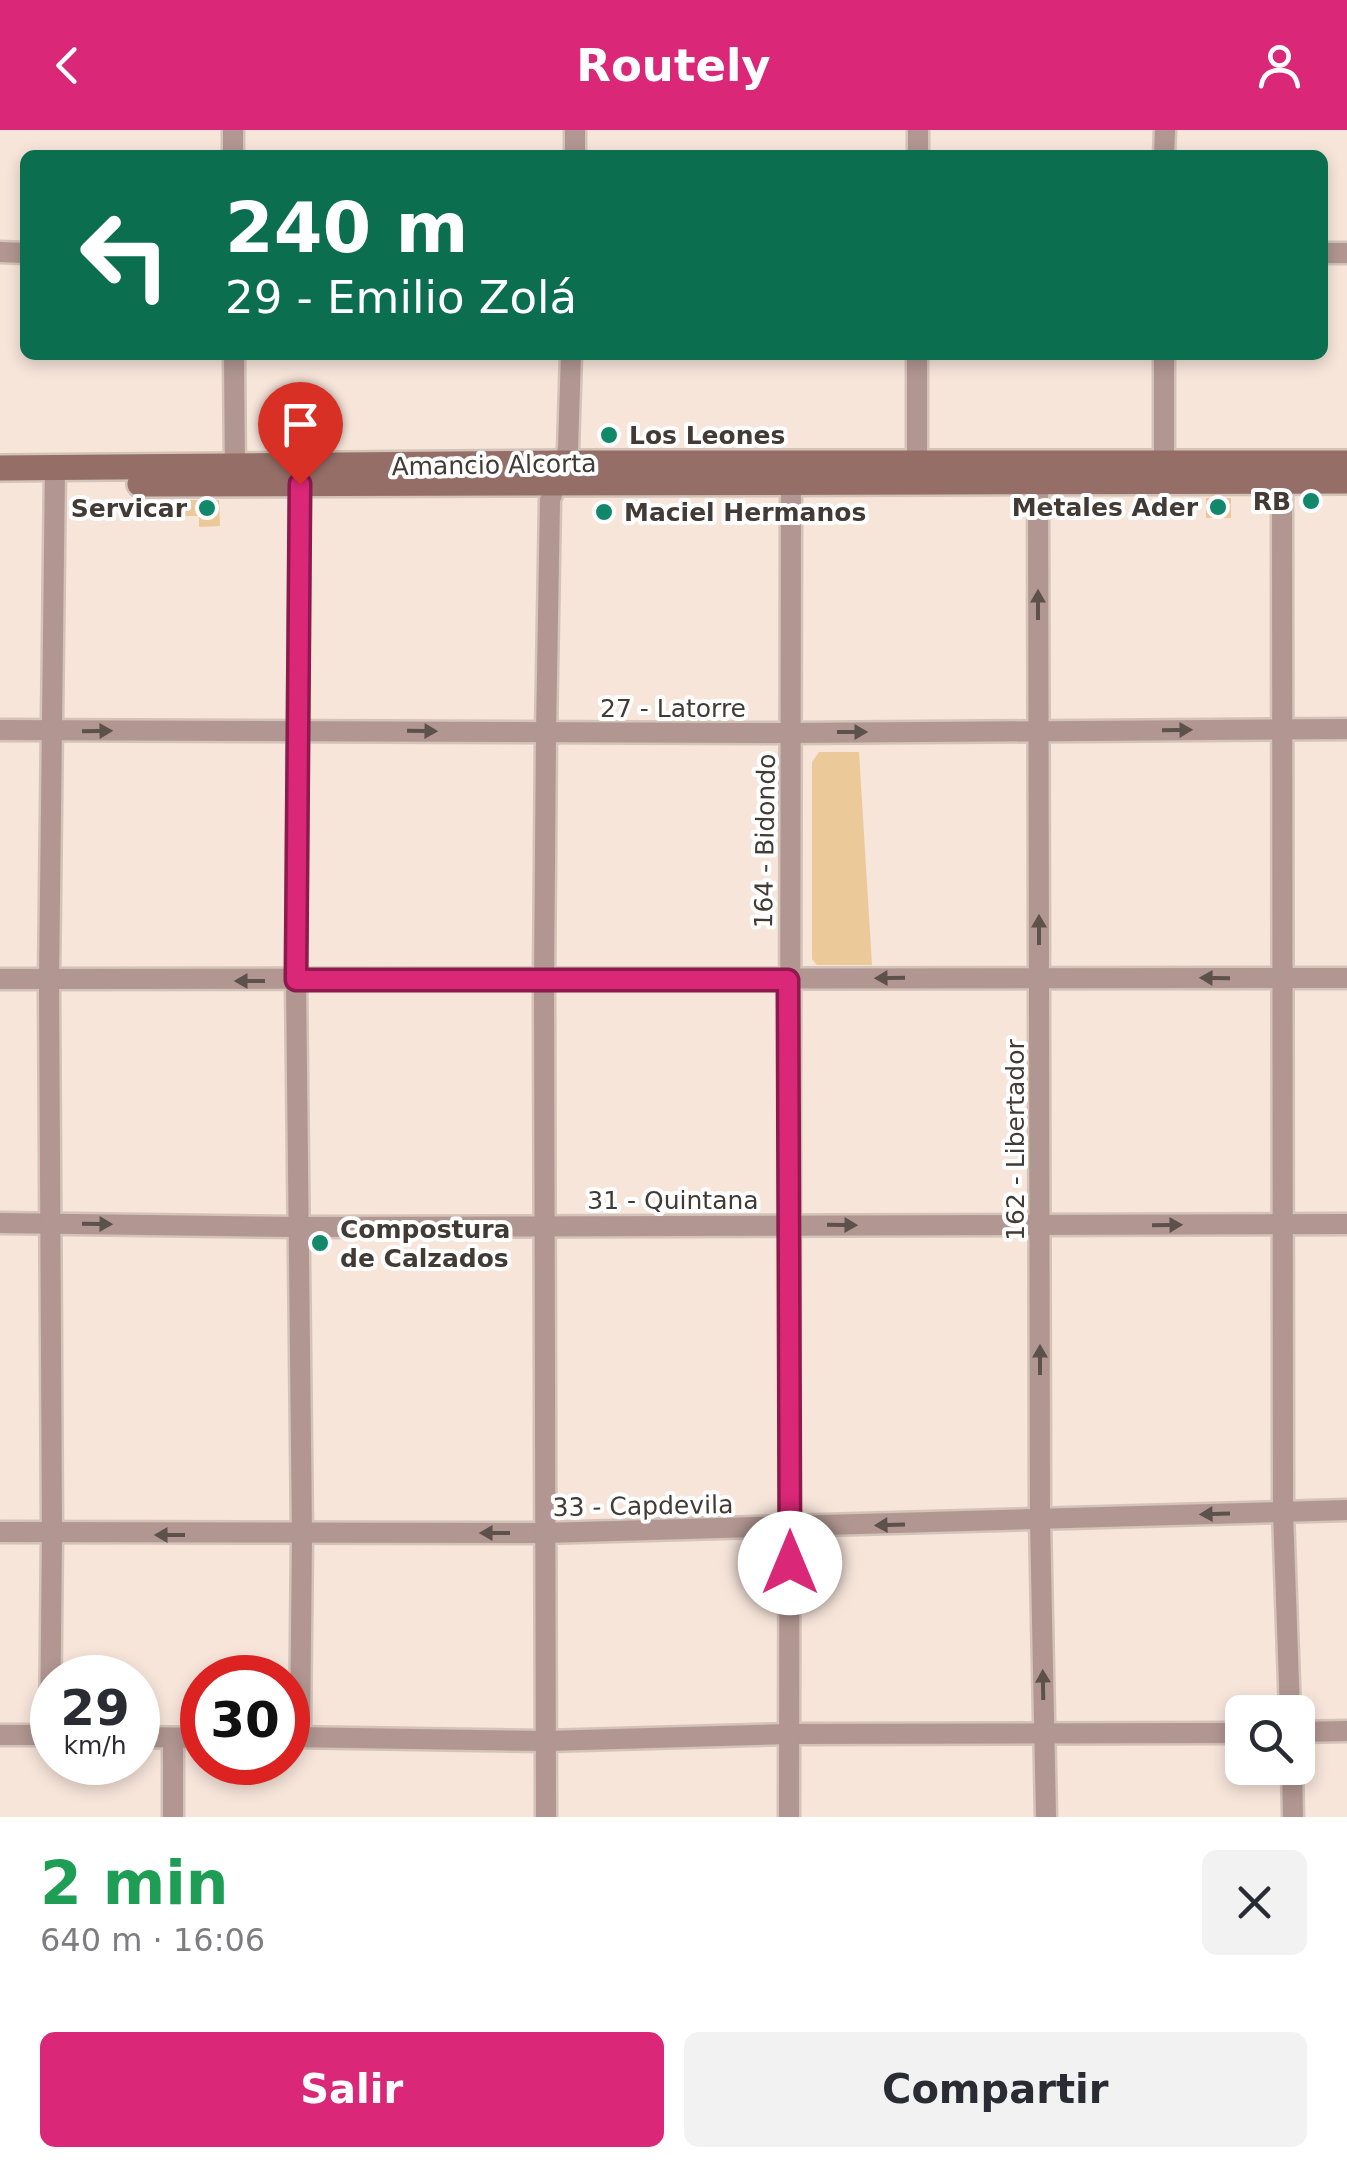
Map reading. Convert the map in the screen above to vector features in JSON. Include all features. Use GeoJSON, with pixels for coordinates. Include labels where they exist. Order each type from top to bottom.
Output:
{"type":"FeatureCollection","features":[{"type":"Feature","properties":{"kind":"main road"},"geometry":{"type":"LineString","coordinates":[[1282,471],[1347,463]]}},
{"type":"Feature","properties":{"kind":"main road"},"geometry":{"type":"LineString","coordinates":[[0,468],[55,475]]}},
{"type":"Feature","properties":{"kind":"main road","name":"Amancio Alcorta"},"geometry":{"type":"LineString","coordinates":[[55,475],[1282,471]]}},
{"type":"Feature","properties":{"kind":"main road"},"geometry":{"type":"LineString","coordinates":[[1282,471],[1347,481]]}},
{"type":"Feature","properties":{"kind":"main road"},"geometry":{"type":"LineString","coordinates":[[0,483],[55,475]]}},
{"type":"Feature","properties":{"kind":"street"},"geometry":{"type":"LineString","coordinates":[[234,360],[235,475]]}},
{"type":"Feature","properties":{"kind":"street"},"geometry":{"type":"LineString","coordinates":[[546,1817],[546,733],[550,500],[568,449],[571,360]]}},
{"type":"Feature","properties":{"kind":"street"},"geometry":{"type":"LineString","coordinates":[[917,360],[917,474]]}},
{"type":"Feature","properties":{"kind":"street"},"geometry":{"type":"LineString","coordinates":[[1164,360],[1164,472]]}},
{"type":"Feature","properties":{"kind":"street"},"geometry":{"type":"LineString","coordinates":[[1282,471],[1283,1512],[1289,1695]]}},
{"type":"Feature","properties":{"kind":"street","name":"162 - Libertador"},"geometry":{"type":"LineString","coordinates":[[1038,473],[1040,1519],[1046,1817]]}},
{"type":"Feature","properties":{"kind":"street","name":"164 - Bidondo"},"geometry":{"type":"LineString","coordinates":[[789,1817],[791,474]]}},
{"type":"Feature","properties":{"kind":"street"},"geometry":{"type":"LineString","coordinates":[[51,1655],[48,981],[55,475]]}},
{"type":"Feature","properties":{"kind":"street"},"geometry":{"type":"LineString","coordinates":[[297,1655],[302,1535],[296,980],[300,476]]}},
{"type":"Feature","properties":{"kind":"street","name":"27 - Latorre"},"geometry":{"type":"LineString","coordinates":[[0,730],[546,733],[1347,729]]}},
{"type":"Feature","properties":{"kind":"street"},"geometry":{"type":"LineString","coordinates":[[0,979],[1347,978]]}},
{"type":"Feature","properties":{"kind":"street","name":"31 - Quintana"},"geometry":{"type":"LineString","coordinates":[[0,1224],[1347,1224]]}},
{"type":"Feature","properties":{"kind":"street","name":"33 - Capdevila"},"geometry":{"type":"LineString","coordinates":[[0,1532],[544,1533],[1347,1510]]}},
{"type":"Feature","properties":{"kind":"street"},"geometry":{"type":"LineString","coordinates":[[1315,1732],[1347,1731]]}},
{"type":"Feature","properties":{"kind":"street"},"geometry":{"type":"LineString","coordinates":[[310,1736],[546,1741],[788,1734],[1225,1733]]}},
{"type":"Feature","properties":{"kind":"street"},"geometry":{"type":"LineString","coordinates":[[0,1735],[30,1734]]}},
{"type":"Feature","properties":{"kind":"street"},"geometry":{"type":"LineString","coordinates":[[160,1738],[180,1738]]}},
{"type":"Feature","properties":{"kind":"street"},"geometry":{"type":"LineString","coordinates":[[173,1738],[173,1817]]}},
{"type":"Feature","properties":{"kind":"street"},"geometry":{"type":"LineString","coordinates":[[1292,1785],[1293,1817]]}},
{"type":"Feature","properties":{"kind":"building","name":"Metales Ader"},"geometry":{"type":"Polygon","coordinates":[[[1206,498],[1231,498],[1231,518],[1206,518],[1206,498]]]}},
{"type":"Feature","properties":{"kind":"building"},"geometry":{"type":"Polygon","coordinates":[[[178,500],[219,500],[220,526],[199,527],[199,516],[177,516],[178,500]]]}},
{"type":"Feature","properties":{"kind":"building"},"geometry":{"type":"Polygon","coordinates":[[[819,752],[859,752],[872,965],[817,965],[812,959],[812,762],[819,752]]]}},
{"type":"Feature","properties":{"kind":"place","name":"Los Leones"},"geometry":{"type":"Point","coordinates":[609,435]}},
{"type":"Feature","properties":{"kind":"place","name":"RB"},"geometry":{"type":"Point","coordinates":[1311,501]}},
{"type":"Feature","properties":{"kind":"place","name":"Metales Ader"},"geometry":{"type":"Point","coordinates":[1218,507]}},
{"type":"Feature","properties":{"kind":"place","name":"Servicar"},"geometry":{"type":"Point","coordinates":[207,508]}},
{"type":"Feature","properties":{"kind":"place","name":"Maciel Hermanos"},"geometry":{"type":"Point","coordinates":[604,512]}},
{"type":"Feature","properties":{"kind":"place","name":"Compostura de Calzados"},"geometry":{"type":"Point","coordinates":[320,1243]}},
{"type":"Feature","properties":{"kind":"route"},"geometry":{"type":"LineString","coordinates":[[300,484],[296,980],[788,980],[790,1563]]}}]}
